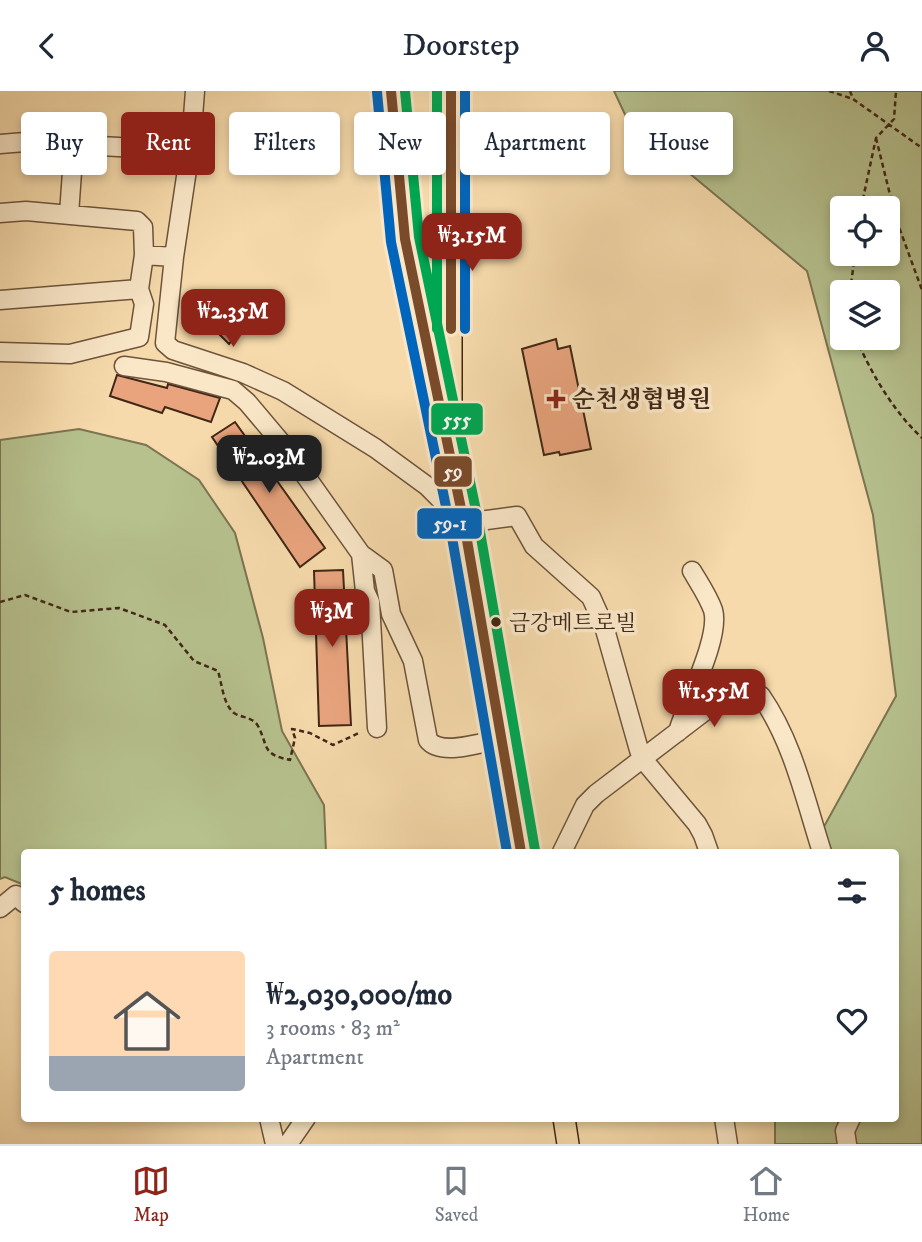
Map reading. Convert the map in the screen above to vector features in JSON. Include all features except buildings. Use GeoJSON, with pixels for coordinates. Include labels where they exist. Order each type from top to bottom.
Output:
{"type":"FeatureCollection","features":[{"type":"Feature","properties":{"kind":"main road"},"geometry":{"type":"LineString","coordinates":[[391,91],[405,239],[464,523],[521,849]]}},
{"type":"Feature","properties":{"kind":"main road"},"geometry":{"type":"LineString","coordinates":[[451,91],[451,456]]}},
{"type":"Feature","properties":{"kind":"main road"},"geometry":{"type":"LineString","coordinates":[[565,1122],[568,1144]]}},
{"type":"Feature","properties":{"kind":"street"},"geometry":{"type":"LineString","coordinates":[[195,91],[166,343],[173,350],[243,373],[283,391],[375,449],[427,486],[464,523],[517,516],[534,546],[591,597],[604,626],[633,738],[642,758],[697,824],[708,849]]}},
{"type":"Feature","properties":{"kind":"street"},"geometry":{"type":"LineString","coordinates":[[0,144],[21,142]]}},
{"type":"Feature","properties":{"kind":"street"},"geometry":{"type":"LineString","coordinates":[[69,214],[72,175]]}},
{"type":"Feature","properties":{"kind":"street"},"geometry":{"type":"LineString","coordinates":[[0,213],[26,211],[69,214],[137,221],[144,227],[144,255],[139,289],[144,304],[138,337],[70,354],[0,352]]}},
{"type":"Feature","properties":{"kind":"street"},"geometry":{"type":"LineString","coordinates":[[144,255],[174,257]]}},
{"type":"Feature","properties":{"kind":"street"},"geometry":{"type":"LineString","coordinates":[[0,300],[139,289]]}},
{"type":"Feature","properties":{"kind":"street"},"geometry":{"type":"LineString","coordinates":[[124,366],[166,372],[233,390],[247,401],[285,447],[360,554],[383,570],[391,614],[413,661],[428,740],[439,748],[450,748],[503,738]]}},
{"type":"Feature","properties":{"kind":"street"},"geometry":{"type":"LineString","coordinates":[[360,554],[365,591],[370,602],[377,727]]}},
{"type":"Feature","properties":{"kind":"street"},"geometry":{"type":"LineString","coordinates":[[678,731],[682,715],[701,673],[714,613],[692,571]]}},
{"type":"Feature","properties":{"kind":"street"},"geometry":{"type":"LineString","coordinates":[[563,849],[585,805],[596,794],[705,711],[726,700],[744,695],[761,696],[771,710],[790,753],[821,849]]}},
{"type":"Feature","properties":{"kind":"street"},"geometry":{"type":"LineString","coordinates":[[0,908],[16,895],[21,900]]}},
{"type":"Feature","properties":{"kind":"street"},"geometry":{"type":"LineString","coordinates":[[270,1122],[275,1144]]}},
{"type":"Feature","properties":{"kind":"street"},"geometry":{"type":"LineString","coordinates":[[288,1144],[303,1122]]}},
{"type":"Feature","properties":{"kind":"street"},"geometry":{"type":"LineString","coordinates":[[725,1122],[728,1144]]}},
{"type":"Feature","properties":{"kind":"street"},"geometry":{"type":"LineString","coordinates":[[847,1144],[845,1131],[849,1122]]}},
{"type":"Feature","properties":{"kind":"path"},"geometry":{"type":"LineString","coordinates":[[829,91],[853,99],[922,148]]}},
{"type":"Feature","properties":{"kind":"path"},"geometry":{"type":"LineString","coordinates":[[849,91],[853,99]]}},
{"type":"Feature","properties":{"kind":"path"},"geometry":{"type":"LineString","coordinates":[[864,196],[876,138],[894,119],[896,91]]}},
{"type":"Feature","properties":{"kind":"path"},"geometry":{"type":"LineString","coordinates":[[876,138],[896,219],[922,290]]}},
{"type":"Feature","properties":{"kind":"path"},"geometry":{"type":"LineString","coordinates":[[861,350],[895,405],[922,438]]}},
{"type":"Feature","properties":{"kind":"path"},"geometry":{"type":"LineString","coordinates":[[0,602],[24,595],[71,612],[119,608],[165,625],[194,661],[218,671],[228,705],[235,713],[253,720],[258,726],[263,745],[273,755],[284,759],[290,760],[295,738],[292,729],[310,733],[333,744],[377,727]]}},
{"type":"Feature","properties":{"kind":"green space"},"geometry":{"type":"Polygon","coordinates":[[[614,91],[922,91],[922,1144],[775,1144],[775,1122],[899,1122],[899,849],[812,849],[896,696],[873,515],[807,271],[692,175],[733,175],[733,112],[624,112],[614,91]]]}},
{"type":"Feature","properties":{"kind":"green space"},"geometry":{"type":"Polygon","coordinates":[[[79,429],[146,445],[199,480],[235,533],[263,638],[282,731],[324,805],[326,849],[21,849],[21,884],[5,877],[0,879],[0,440],[79,429]]]}},
{"type":"Feature","properties":{"kind":"transit line","name":"59"},"geometry":{"type":"LineString","coordinates":[[391,91],[405,239],[464,523],[520,849]]}},
{"type":"Feature","properties":{"kind":"transit line","name":"555"},"geometry":{"type":"LineString","coordinates":[[405,91],[419,237],[478,520],[535,849]]}},
{"type":"Feature","properties":{"kind":"transit line","name":"555"},"geometry":{"type":"LineString","coordinates":[[437,91],[437,329]]}},
{"type":"Feature","properties":{"kind":"transit line","name":"59"},"geometry":{"type":"LineString","coordinates":[[451,91],[451,329]]}},
{"type":"Feature","properties":{"kind":"transit line","name":"59-1"},"geometry":{"type":"LineString","coordinates":[[465,91],[465,329]]}},
{"type":"Feature","properties":{"kind":"transit line","name":"59-1"},"geometry":{"type":"LineString","coordinates":[[377,92],[391,242],[450,526],[506,849]]}},
{"type":"Feature","properties":{"kind":"place","name":"순천생협병원"},"geometry":{"type":"Point","coordinates":[556,399]}},
{"type":"Feature","properties":{"kind":"place","name":"금강메트로빌"},"geometry":{"type":"Point","coordinates":[496,622]}}]}
